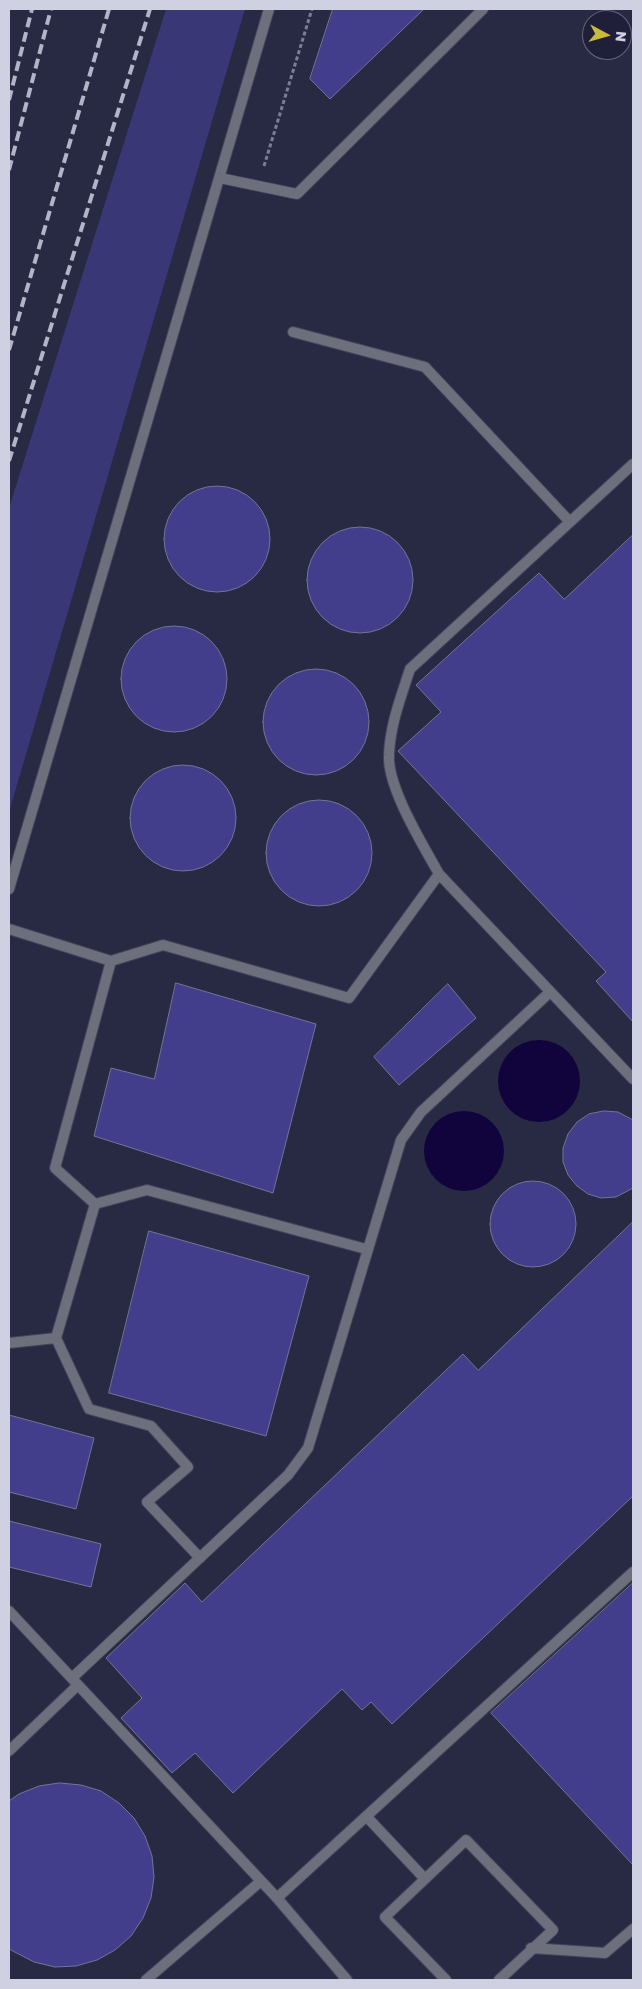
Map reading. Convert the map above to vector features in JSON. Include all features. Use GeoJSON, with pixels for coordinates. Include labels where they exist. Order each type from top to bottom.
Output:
{"type":"FeatureCollection","features":[{"type":"Feature","properties":{"kind":"street"},"geometry":{"type":"LineString","coordinates":[[9,889],[269,9]]}},
{"type":"Feature","properties":{"kind":"street"},"geometry":{"type":"LineString","coordinates":[[220,178],[298,194],[483,9]]}},
{"type":"Feature","properties":{"kind":"street"},"geometry":{"type":"LineString","coordinates":[[293,332],[425,367],[570,522]]}},
{"type":"Feature","properties":{"kind":"street"},"geometry":{"type":"LineString","coordinates":[[633,464],[410,669],[394,716],[389,756],[398,796],[439,874],[633,1079]]}},
{"type":"Feature","properties":{"kind":"street"},"geometry":{"type":"LineString","coordinates":[[9,929],[111,961],[163,945],[349,998],[439,874]]}},
{"type":"Feature","properties":{"kind":"street"},"geometry":{"type":"LineString","coordinates":[[95,1204],[55,1168],[111,961]]}},
{"type":"Feature","properties":{"kind":"street"},"geometry":{"type":"LineString","coordinates":[[9,1751],[75,1682],[200,1558],[288,1475],[308,1448],[366,1249],[401,1140],[421,1112],[550,992]]}},
{"type":"Feature","properties":{"kind":"street"},"geometry":{"type":"LineString","coordinates":[[95,1204],[147,1190],[366,1249]]}},
{"type":"Feature","properties":{"kind":"street"},"geometry":{"type":"LineString","coordinates":[[95,1204],[56,1338],[89,1409],[151,1426],[188,1467],[148,1502],[200,1558]]}},
{"type":"Feature","properties":{"kind":"street"},"geometry":{"type":"LineString","coordinates":[[9,1343],[56,1338]]}},
{"type":"Feature","properties":{"kind":"street"},"geometry":{"type":"LineString","coordinates":[[277,1898],[633,1572]]}},
{"type":"Feature","properties":{"kind":"street"},"geometry":{"type":"LineString","coordinates":[[9,1611],[277,1898],[347,1980]]}},
{"type":"Feature","properties":{"kind":"street"},"geometry":{"type":"LineString","coordinates":[[366,1817],[425,1879]]}},
{"type":"Feature","properties":{"kind":"street"},"geometry":{"type":"LineString","coordinates":[[442,1979],[385,1917],[466,1840],[553,1930],[531,1948],[499,1980]]}},
{"type":"Feature","properties":{"kind":"street"},"geometry":{"type":"LineString","coordinates":[[146,1980],[261,1881]]}},
{"type":"Feature","properties":{"kind":"street"},"geometry":{"type":"LineString","coordinates":[[531,1948],[605,1954],[633,1929]]}},
{"type":"Feature","properties":{"kind":"path"},"geometry":{"type":"LineString","coordinates":[[258,186],[312,9]]}},
{"type":"Feature","properties":{"kind":"shaded area"},"geometry":{"type":"Polygon","coordinates":[[[166,9],[245,9],[9,812],[9,508],[166,9]]]}},
{"type":"Feature","properties":{"kind":"shaded area"},"geometry":{"type":"Polygon","coordinates":[[[539,1040],[555,1044],[568,1052],[576,1065],[580,1081],[576,1097],[568,1110],[555,1118],[539,1122],[523,1118],[510,1110],[502,1097],[498,1081],[502,1065],[510,1052],[523,1044],[539,1040]]]}},
{"type":"Feature","properties":{"kind":"shaded area"},"geometry":{"type":"Polygon","coordinates":[[[456,1111],[472,1111],[493,1122],[504,1143],[504,1159],[493,1180],[472,1191],[456,1191],[442,1185],[430,1173],[424,1159],[424,1143],[430,1129],[442,1117],[456,1111]]]}},
{"type":"Feature","properties":{"kind":"building"},"geometry":{"type":"Polygon","coordinates":[[[333,9],[424,9],[330,99],[310,79],[333,9]]]}},
{"type":"Feature","properties":{"kind":"building"},"geometry":{"type":"Polygon","coordinates":[[[217,486],[237,490],[255,501],[266,519],[270,539],[266,559],[255,577],[237,588],[217,592],[197,588],[179,577],[168,559],[164,539],[168,519],[179,501],[197,490],[217,486]]]}},
{"type":"Feature","properties":{"kind":"building"},"geometry":{"type":"Polygon","coordinates":[[[360,527],[380,531],[398,542],[409,560],[413,580],[409,600],[398,618],[380,629],[360,633],[340,629],[322,618],[311,600],[307,580],[311,560],[322,542],[340,531],[360,527]]]}},
{"type":"Feature","properties":{"kind":"building"},"geometry":{"type":"Polygon","coordinates":[[[633,535],[633,1022],[596,981],[606,972],[398,751],[441,712],[416,685],[539,573],[564,599],[633,535]]]}},
{"type":"Feature","properties":{"kind":"building"},"geometry":{"type":"Polygon","coordinates":[[[174,626],[194,630],[212,641],[223,659],[227,679],[223,699],[212,717],[194,728],[174,732],[154,728],[136,717],[125,699],[121,679],[125,659],[136,641],[154,630],[174,626]]]}},
{"type":"Feature","properties":{"kind":"building"},"geometry":{"type":"Polygon","coordinates":[[[316,669],[336,673],[354,684],[365,702],[369,722],[365,742],[354,760],[336,771],[316,775],[296,771],[278,760],[267,742],[263,722],[267,702],[278,684],[296,673],[316,669]]]}},
{"type":"Feature","properties":{"kind":"building"},"geometry":{"type":"Polygon","coordinates":[[[183,765],[203,769],[221,780],[232,798],[236,818],[232,838],[221,856],[203,867],[183,871],[163,867],[145,856],[134,838],[130,818],[134,798],[145,780],[163,769],[183,765]]]}},
{"type":"Feature","properties":{"kind":"building"},"geometry":{"type":"Polygon","coordinates":[[[319,800],[339,804],[357,815],[368,833],[372,853],[368,873],[357,891],[339,902],[319,906],[299,902],[281,891],[270,873],[266,853],[270,833],[281,815],[299,804],[319,800]]]}},
{"type":"Feature","properties":{"kind":"building"},"geometry":{"type":"Polygon","coordinates":[[[176,983],[316,1024],[273,1193],[94,1136],[111,1068],[154,1079],[176,983]]]}},
{"type":"Feature","properties":{"kind":"building"},"geometry":{"type":"Polygon","coordinates":[[[448,984],[476,1018],[399,1085],[374,1057],[448,984]]]}},
{"type":"Feature","properties":{"kind":"building"},"geometry":{"type":"Polygon","coordinates":[[[604,1111],[618,1112],[633,1120],[633,1188],[616,1197],[601,1198],[588,1194],[577,1186],[568,1175],[563,1162],[563,1148],[568,1134],[577,1122],[589,1114],[604,1111]]]}},
{"type":"Feature","properties":{"kind":"building"},"geometry":{"type":"Polygon","coordinates":[[[525,1181],[541,1181],[550,1184],[564,1193],[573,1207],[576,1224],[573,1241],[564,1255],[550,1264],[541,1267],[525,1267],[509,1260],[497,1248],[490,1232],[490,1216],[497,1200],[509,1188],[525,1181]]]}},
{"type":"Feature","properties":{"kind":"building"},"geometry":{"type":"Polygon","coordinates":[[[633,1222],[633,1496],[392,1724],[371,1702],[362,1710],[342,1689],[233,1793],[195,1753],[172,1773],[121,1718],[142,1698],[106,1658],[185,1583],[202,1602],[463,1354],[478,1370],[633,1222]]]}},
{"type":"Feature","properties":{"kind":"building"},"geometry":{"type":"Polygon","coordinates":[[[149,1231],[309,1276],[266,1436],[109,1393],[149,1231]]]}},
{"type":"Feature","properties":{"kind":"building"},"geometry":{"type":"Polygon","coordinates":[[[9,1415],[94,1438],[76,1509],[9,1492],[9,1415]]]}},
{"type":"Feature","properties":{"kind":"building"},"geometry":{"type":"Polygon","coordinates":[[[9,1521],[101,1544],[91,1587],[9,1567],[9,1521]]]}},
{"type":"Feature","properties":{"kind":"building"},"geometry":{"type":"Polygon","coordinates":[[[633,1583],[633,1865],[491,1713],[633,1583]]]}},
{"type":"Feature","properties":{"kind":"building"},"geometry":{"type":"Polygon","coordinates":[[[60,1783],[81,1785],[101,1791],[119,1803],[134,1818],[145,1836],[152,1856],[154,1877],[151,1898],[143,1918],[131,1936],[115,1950],[97,1960],[76,1966],[55,1967],[34,1962],[9,1949],[9,1801],[19,1794],[39,1786],[60,1783]]]}},
{"type":"Feature","properties":{"kind":"railway"},"geometry":{"type":"LineString","coordinates":[[9,100],[32,9]]}},
{"type":"Feature","properties":{"kind":"railway"},"geometry":{"type":"LineString","coordinates":[[9,170],[51,9]]}},
{"type":"Feature","properties":{"kind":"railway"},"geometry":{"type":"LineString","coordinates":[[9,350],[109,9]]}},
{"type":"Feature","properties":{"kind":"railway"},"geometry":{"type":"LineString","coordinates":[[9,461],[150,9]]}}]}
